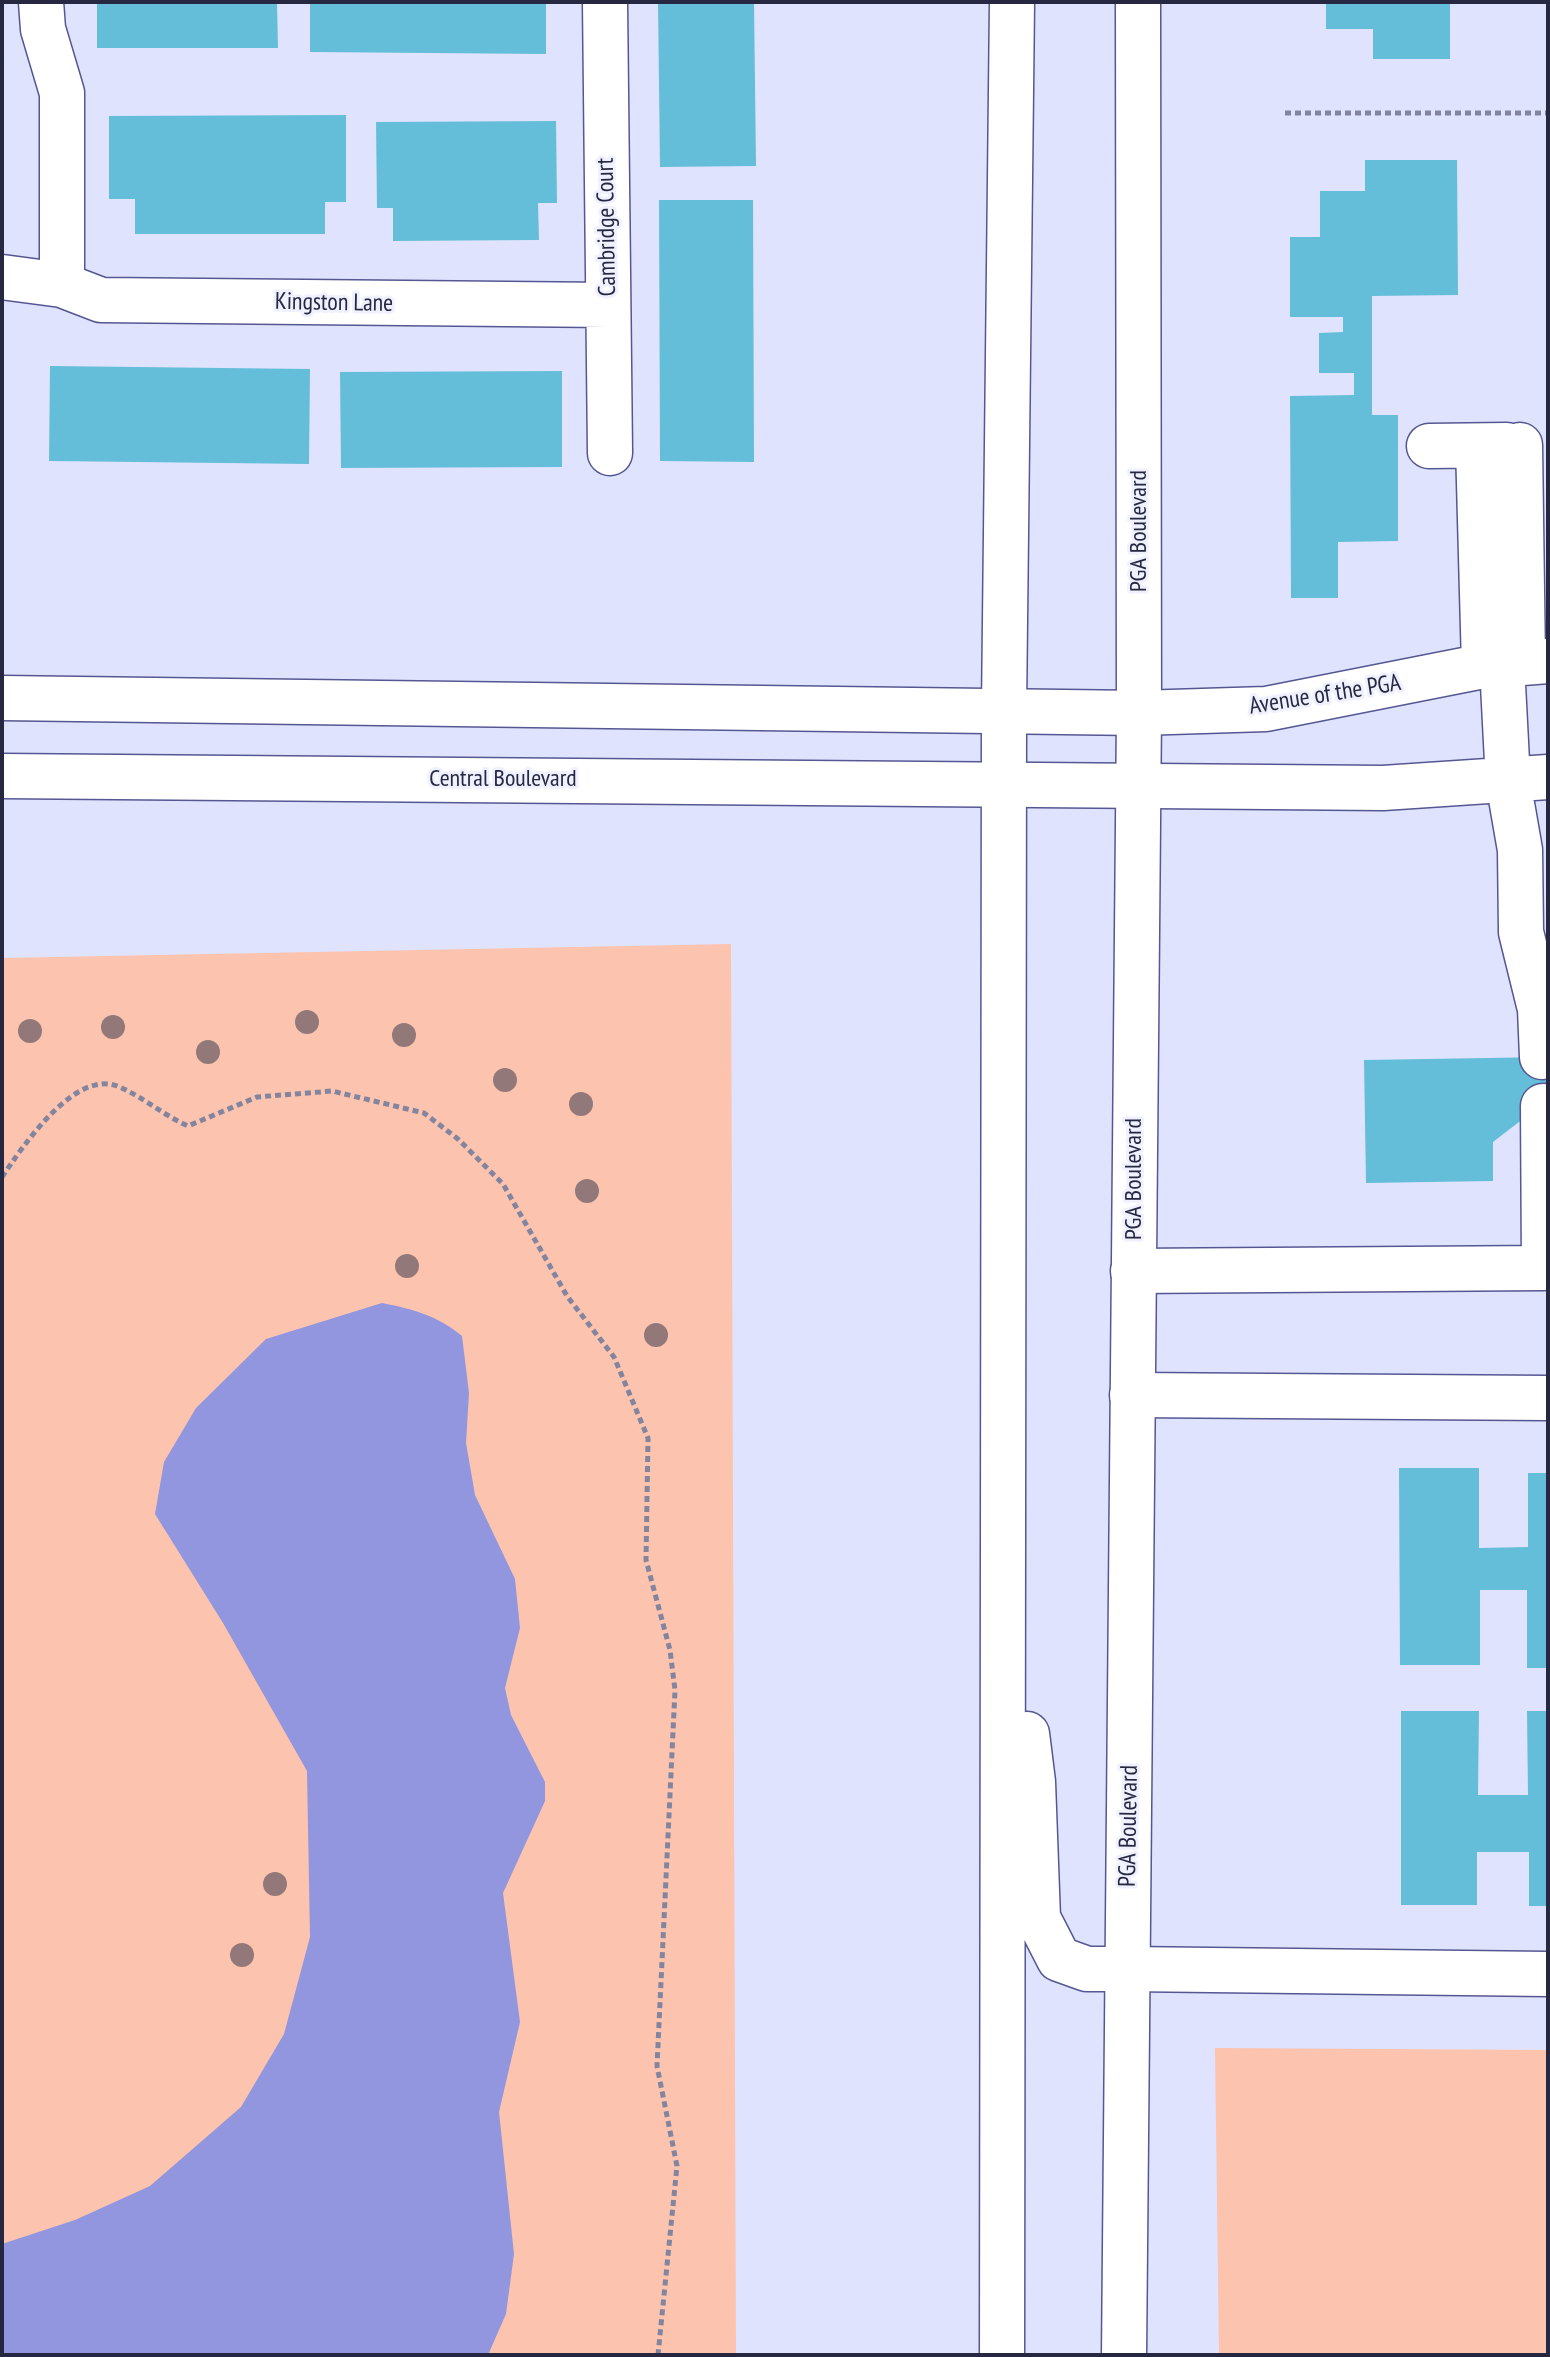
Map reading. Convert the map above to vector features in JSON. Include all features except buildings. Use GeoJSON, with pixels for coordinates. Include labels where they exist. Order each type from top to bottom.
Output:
{"type":"FeatureCollection","features":[{"type":"Feature","properties":{"kind":"main road"},"geometry":{"type":"LineString","coordinates":[[41,2],[43,29],[62,93],[62,285]]}},
{"type":"Feature","properties":{"kind":"main road","name":"Cambridge Court"},"geometry":{"type":"LineString","coordinates":[[605,2],[610,453]]}},
{"type":"Feature","properties":{"kind":"main road"},"geometry":{"type":"LineString","coordinates":[[1002,2355],[1004,709],[1012,2]]}},
{"type":"Feature","properties":{"kind":"main road","name":"PGA Boulevard"},"geometry":{"type":"LineString","coordinates":[[1124,2355],[1139,713],[1138,2]]}},
{"type":"Feature","properties":{"kind":"main road","name":"Kingston Lane"},"geometry":{"type":"LineString","coordinates":[[2,277],[62,285],[101,300],[608,305]]}},
{"type":"Feature","properties":{"kind":"main road"},"geometry":{"type":"LineString","coordinates":[[1429,446],[1516,445],[1514,664],[1528,779],[1520,850],[1521,932],[1540,1009],[1542,1057]]}},
{"type":"Feature","properties":{"kind":"main road","name":"Avenue of the PGA"},"geometry":{"type":"LineString","coordinates":[[1004,709],[1139,713],[1266,709],[1514,664]]}},
{"type":"Feature","properties":{"kind":"main road"},"geometry":{"type":"LineString","coordinates":[[2,698],[1004,709]]}},
{"type":"Feature","properties":{"kind":"main road","name":"Central Boulevard"},"geometry":{"type":"LineString","coordinates":[[2,776],[1005,783]]}},
{"type":"Feature","properties":{"kind":"main road"},"geometry":{"type":"LineString","coordinates":[[1005,783],[1383,788],[1528,779]]}},
{"type":"Feature","properties":{"kind":"main road"},"geometry":{"type":"LineString","coordinates":[[1133,1271],[1544,1268],[1543,1106]]}},
{"type":"Feature","properties":{"kind":"main road"},"geometry":{"type":"LineString","coordinates":[[1132,1395],[1548,1398]]}},
{"type":"Feature","properties":{"kind":"main road"},"geometry":{"type":"LineString","coordinates":[[1004,1549],[1033,1782],[1038,1918],[1059,1959],[1087,1969],[1548,1974]]}},
{"type":"Feature","properties":{"kind":"path"},"geometry":{"type":"LineString","coordinates":[[1285,113],[1548,113]]}},
{"type":"Feature","properties":{"kind":"path"},"geometry":{"type":"LineString","coordinates":[[2,1177],[67,1097],[90,1085],[115,1085],[188,1126],[257,1097],[332,1091],[424,1113],[458,1139],[503,1184],[567,1296],[592,1323],[614,1357],[648,1438],[646,1560],[670,1650],[675,1690],[657,2066],[677,2166],[658,2355]]}},
{"type":"Feature","properties":{"kind":"shaded area"},"geometry":{"type":"Polygon","coordinates":[[[731,944],[736,2355],[2,2355],[2,958],[731,944]]]}},
{"type":"Feature","properties":{"kind":"shaded area"},"geometry":{"type":"Polygon","coordinates":[[[1215,2048],[1548,2050],[1548,2355],[1219,2355],[1215,2048]]]}},
{"type":"Feature","properties":{"kind":"water"},"geometry":{"type":"Polygon","coordinates":[[[382,1303],[425,1314],[462,1336],[469,1393],[466,1443],[475,1495],[515,1579],[520,1628],[505,1688],[511,1715],[545,1782],[545,1801],[503,1893],[520,2022],[499,2112],[514,2254],[506,2314],[488,2355],[2,2355],[2,2244],[75,2220],[150,2186],[241,2107],[284,2034],[310,1937],[307,1771],[223,1623],[155,1514],[164,1462],[196,1408],[266,1339],[382,1303]]]}}]}
